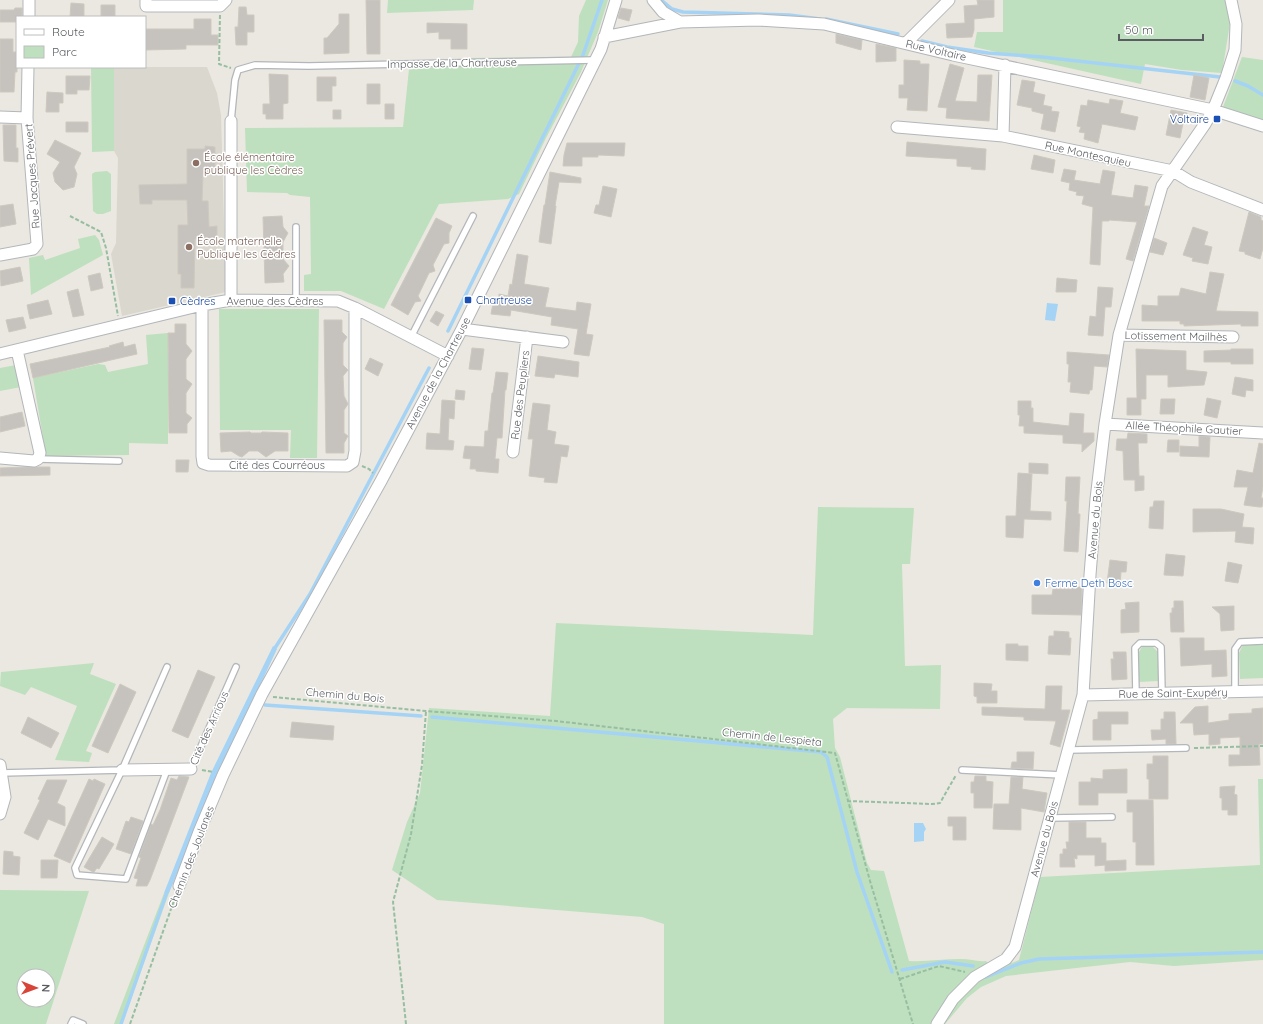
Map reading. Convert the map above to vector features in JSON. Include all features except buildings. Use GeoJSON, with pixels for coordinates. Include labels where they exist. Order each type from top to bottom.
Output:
{"type":"FeatureCollection","features":[{"type":"Feature","properties":{"kind":"street"},"geometry":{"type":"LineString","coordinates":[[28,16],[29,0]]}},
{"type":"Feature","properties":{"kind":"street"},"geometry":{"type":"LineString","coordinates":[[146,0],[146,6],[223,3]]}},
{"type":"Feature","properties":{"kind":"street","name":"Avenue de la Chartreuse"},"geometry":{"type":"LineString","coordinates":[[262,694],[381,481],[462,329],[591,60],[601,49],[616,0]]}},
{"type":"Feature","properties":{"kind":"street"},"geometry":{"type":"LineString","coordinates":[[653,0],[663,12],[680,22]]}},
{"type":"Feature","properties":{"kind":"street"},"geometry":{"type":"LineString","coordinates":[[906,43],[949,0]]}},
{"type":"Feature","properties":{"kind":"street","name":"Avenue du Bois"},"geometry":{"type":"LineString","coordinates":[[937,1024],[953,999],[975,977],[1006,960],[1016,947],[1083,695],[1096,498],[1105,424],[1119,335],[1162,186],[1213,110],[1226,78],[1234,50],[1236,24],[1231,0]]}},
{"type":"Feature","properties":{"kind":"street","name":"Rue Voltaire"},"geometry":{"type":"LineString","coordinates":[[604,37],[680,22],[758,20],[824,24],[1213,110],[1263,126]]}},
{"type":"Feature","properties":{"kind":"street"},"geometry":{"type":"LineString","coordinates":[[1003,136],[1005,65]]}},
{"type":"Feature","properties":{"kind":"street","name":"Rue Jacques Prévert"},"geometry":{"type":"LineString","coordinates":[[0,255],[33,249],[37,244],[27,118],[28,68]]}},
{"type":"Feature","properties":{"kind":"street"},"geometry":{"type":"LineString","coordinates":[[0,117],[27,118]]}},
{"type":"Feature","properties":{"kind":"street"},"geometry":{"type":"LineString","coordinates":[[231,121],[231,300]]}},
{"type":"Feature","properties":{"kind":"street","name":"Rue Montesquieu"},"geometry":{"type":"LineString","coordinates":[[897,127],[1003,136],[1173,171],[1191,182],[1263,210]]}},
{"type":"Feature","properties":{"kind":"street","name":"Avenue des Cèdres"},"geometry":{"type":"LineString","coordinates":[[0,354],[202,305],[231,300],[338,301],[355,308],[448,356]]}},
{"type":"Feature","properties":{"kind":"street","name":"Cité des Courréous"},"geometry":{"type":"LineString","coordinates":[[202,305],[202,456],[203,462],[209,465],[347,466],[353,462],[355,451],[355,308]]}},
{"type":"Feature","properties":{"kind":"street"},"geometry":{"type":"LineString","coordinates":[[462,329],[563,342]]}},
{"type":"Feature","properties":{"kind":"street","name":"Lotissement Mailhès"},"geometry":{"type":"LineString","coordinates":[[1119,335],[1233,337]]}},
{"type":"Feature","properties":{"kind":"street","name":"Rue des Peupliers"},"geometry":{"type":"LineString","coordinates":[[513,452],[527,337]]}},
{"type":"Feature","properties":{"kind":"street"},"geometry":{"type":"LineString","coordinates":[[0,458],[34,461],[38,459],[40,453],[17,350]]}},
{"type":"Feature","properties":{"kind":"street","name":"Allée Théophile Gautier"},"geometry":{"type":"LineString","coordinates":[[1105,424],[1263,433]]}},
{"type":"Feature","properties":{"kind":"street","name":"Rue de Saint-Exupéry"},"geometry":{"type":"LineString","coordinates":[[1083,695],[1263,691]]}},
{"type":"Feature","properties":{"kind":"street","name":"Chemin des Joulanes"},"geometry":{"type":"LineString","coordinates":[[179,886],[199,832],[223,775],[262,694]]}},
{"type":"Feature","properties":{"kind":"street"},"geometry":{"type":"LineString","coordinates":[[0,814],[6,797],[1,769]]}},
{"type":"Feature","properties":{"kind":"street","name":"Cité des Arrious"},"geometry":{"type":"LineString","coordinates":[[122,770],[191,769]]}},
{"type":"Feature","properties":{"kind":"lane","name":"Impasse de la Chartreuse"},"geometry":{"type":"LineString","coordinates":[[238,70],[255,65],[309,66],[591,60]]}},
{"type":"Feature","properties":{"kind":"lane"},"geometry":{"type":"LineString","coordinates":[[231,121],[235,80],[238,70]]}},
{"type":"Feature","properties":{"kind":"lane"},"geometry":{"type":"LineString","coordinates":[[411,337],[473,216]]}},
{"type":"Feature","properties":{"kind":"lane"},"geometry":{"type":"LineString","coordinates":[[296,227],[296,301]]}},
{"type":"Feature","properties":{"kind":"lane"},"geometry":{"type":"LineString","coordinates":[[38,459],[119,461]]}},
{"type":"Feature","properties":{"kind":"lane"},"geometry":{"type":"LineString","coordinates":[[1235,692],[1235,649],[1240,642],[1263,641]]}},
{"type":"Feature","properties":{"kind":"lane"},"geometry":{"type":"LineString","coordinates":[[1136,694],[1135,648],[1140,644],[1156,642],[1161,647],[1162,693]]}},
{"type":"Feature","properties":{"kind":"lane"},"geometry":{"type":"LineString","coordinates":[[166,770],[126,880],[76,875],[75,868],[122,770],[167,667]]}},
{"type":"Feature","properties":{"kind":"lane","name":"Cité des Arrious"},"geometry":{"type":"LineString","coordinates":[[191,769],[236,667]]}},
{"type":"Feature","properties":{"kind":"lane"},"geometry":{"type":"LineString","coordinates":[[1068,750],[1186,748]]}},
{"type":"Feature","properties":{"kind":"lane","name":"Cité des Arrious"},"geometry":{"type":"LineString","coordinates":[[1,769],[122,770]]}},
{"type":"Feature","properties":{"kind":"lane"},"geometry":{"type":"LineString","coordinates":[[962,770],[1062,775]]}},
{"type":"Feature","properties":{"kind":"lane"},"geometry":{"type":"LineString","coordinates":[[1050,818],[1112,817]]}},
{"type":"Feature","properties":{"kind":"lane"},"geometry":{"type":"LineString","coordinates":[[71,1024],[73,1020],[83,1024]]}},
{"type":"Feature","properties":{"kind":"path"},"geometry":{"type":"LineString","coordinates":[[223,3],[219,64],[238,70]]}},
{"type":"Feature","properties":{"kind":"path"},"geometry":{"type":"LineString","coordinates":[[70,216],[101,232],[106,248],[120,325]]}},
{"type":"Feature","properties":{"kind":"path","name":"Chemin du Bois"},"geometry":{"type":"LineString","coordinates":[[262,694],[270,697],[426,711]]}},
{"type":"Feature","properties":{"kind":"path"},"geometry":{"type":"LineString","coordinates":[[406,1024],[393,902],[411,834],[422,765],[426,711]]}},
{"type":"Feature","properties":{"kind":"path","name":"Chemin de Lespieta"},"geometry":{"type":"LineString","coordinates":[[426,711],[556,721],[835,753],[847,801],[913,1024]]}},
{"type":"Feature","properties":{"kind":"path"},"geometry":{"type":"LineString","coordinates":[[1186,748],[1263,746]]}},
{"type":"Feature","properties":{"kind":"path"},"geometry":{"type":"LineString","coordinates":[[847,801],[932,804],[940,802],[958,772],[962,770]]}},
{"type":"Feature","properties":{"kind":"path","name":"Chemin des Joulanes"},"geometry":{"type":"LineString","coordinates":[[130,1024],[179,886]]}},
{"type":"Feature","properties":{"kind":"path"},"geometry":{"type":"LineString","coordinates":[[900,979],[939,966],[962,971],[975,977]]}},
{"type":"Feature","properties":{"kind":"shaded area"},"geometry":{"type":"Polygon","coordinates":[[[207,67],[217,93],[221,115],[226,292],[122,316],[111,254],[116,243],[118,158],[114,151],[114,68],[207,67]]]}},
{"type":"Feature","properties":{"kind":"green space"},"geometry":{"type":"Polygon","coordinates":[[[388,0],[474,0],[473,10],[387,13],[388,0]]]}},
{"type":"Feature","properties":{"kind":"green space"},"geometry":{"type":"Polygon","coordinates":[[[586,0],[608,0],[598,32],[581,72],[546,138],[519,194],[508,199],[439,204],[384,309],[341,291],[304,291],[304,275],[311,274],[310,197],[290,195],[287,193],[247,192],[245,128],[403,127],[409,69],[470,66],[471,58],[571,57],[578,42],[579,16],[586,0]]]}},
{"type":"Feature","properties":{"kind":"green space"},"geometry":{"type":"Polygon","coordinates":[[[1003,0],[1226,0],[1230,23],[1222,73],[1182,70],[1145,64],[1141,84],[974,47],[977,32],[1003,32],[1003,0]]]}},
{"type":"Feature","properties":{"kind":"green space"},"geometry":{"type":"Polygon","coordinates":[[[1242,57],[1263,60],[1263,122],[1223,107],[1242,57]]]}},
{"type":"Feature","properties":{"kind":"green space"},"geometry":{"type":"Polygon","coordinates":[[[91,68],[114,68],[114,151],[92,152],[91,68]]]}},
{"type":"Feature","properties":{"kind":"green space"},"geometry":{"type":"Polygon","coordinates":[[[107,171],[111,174],[111,211],[103,214],[97,214],[93,211],[92,174],[95,172],[107,171]]]}},
{"type":"Feature","properties":{"kind":"green space"},"geometry":{"type":"Polygon","coordinates":[[[95,235],[99,240],[103,255],[31,295],[29,258],[43,255],[45,260],[80,248],[78,239],[95,235]]]}},
{"type":"Feature","properties":{"kind":"green space"},"geometry":{"type":"Polygon","coordinates":[[[219,309],[319,309],[317,458],[290,458],[291,430],[220,430],[219,309]]]}},
{"type":"Feature","properties":{"kind":"green space"},"geometry":{"type":"Polygon","coordinates":[[[168,333],[168,444],[129,443],[129,455],[46,456],[33,378],[98,364],[105,365],[108,372],[148,364],[146,335],[168,333]]]}},
{"type":"Feature","properties":{"kind":"green space"},"geometry":{"type":"Polygon","coordinates":[[[16,365],[21,387],[0,391],[0,368],[16,365]]]}},
{"type":"Feature","properties":{"kind":"green space"},"geometry":{"type":"Polygon","coordinates":[[[818,507],[914,508],[910,564],[902,564],[905,666],[941,665],[940,709],[847,708],[833,719],[835,748],[840,757],[867,863],[871,870],[884,871],[909,961],[961,959],[986,961],[995,970],[1019,960],[1040,877],[1260,865],[1258,779],[1263,779],[1263,960],[1174,966],[1130,962],[1006,976],[981,987],[967,998],[945,1024],[664,1024],[664,924],[642,917],[437,900],[392,870],[407,822],[420,793],[429,708],[550,716],[556,623],[813,635],[818,507]]]}},
{"type":"Feature","properties":{"kind":"green space"},"geometry":{"type":"Polygon","coordinates":[[[1243,645],[1263,645],[1263,678],[1240,679],[1239,653],[1243,645]]]}},
{"type":"Feature","properties":{"kind":"green space"},"geometry":{"type":"Polygon","coordinates":[[[1142,647],[1153,647],[1158,652],[1158,681],[1139,682],[1139,652],[1142,647]]]}},
{"type":"Feature","properties":{"kind":"green space"},"geometry":{"type":"Polygon","coordinates":[[[94,663],[90,674],[116,684],[86,751],[92,753],[89,762],[55,760],[77,706],[31,687],[25,695],[0,686],[1,672],[94,663]]]}},
{"type":"Feature","properties":{"kind":"green space"},"geometry":{"type":"Polygon","coordinates":[[[0,890],[89,891],[56,993],[56,968],[16,968],[16,1008],[51,1008],[46,1024],[0,1024],[0,890]]]}},
{"type":"Feature","properties":{"kind":"green space"},"geometry":{"type":"Polygon","coordinates":[[[164,893],[169,893],[122,1024],[114,1024],[164,893]]]}},
{"type":"Feature","properties":{"kind":"water"},"geometry":{"type":"Polygon","coordinates":[[[1047,303],[1058,304],[1055,321],[1045,320],[1047,303]]]}},
{"type":"Feature","properties":{"kind":"water"},"geometry":{"type":"Polygon","coordinates":[[[273,646],[277,649],[216,779],[169,893],[164,893],[211,773],[273,646]]]}},
{"type":"Feature","properties":{"kind":"water"},"geometry":{"type":"Polygon","coordinates":[[[914,823],[923,823],[926,829],[924,832],[924,841],[914,842],[914,823]]]}},
{"type":"Feature","properties":{"kind":"waterway"},"geometry":{"type":"LineString","coordinates":[[448,331],[583,55],[602,0]]}},
{"type":"Feature","properties":{"kind":"waterway"},"geometry":{"type":"LineString","coordinates":[[661,0],[672,9],[683,12],[789,15],[820,19]]}},
{"type":"Feature","properties":{"kind":"waterway"},"geometry":{"type":"LineString","coordinates":[[826,19],[898,34]]}},
{"type":"Feature","properties":{"kind":"waterway"},"geometry":{"type":"LineString","coordinates":[[922,41],[947,47],[988,53],[1042,57],[1220,77]]}},
{"type":"Feature","properties":{"kind":"waterway"},"geometry":{"type":"LineString","coordinates":[[1235,81],[1248,86],[1263,95]]}},
{"type":"Feature","properties":{"kind":"waterway"},"geometry":{"type":"LineString","coordinates":[[273,651],[310,594],[429,368]]}},
{"type":"Feature","properties":{"kind":"waterway"},"geometry":{"type":"LineString","coordinates":[[265,705],[421,716]]}},
{"type":"Feature","properties":{"kind":"waterway"},"geometry":{"type":"LineString","coordinates":[[432,717],[821,752],[827,757],[857,872],[892,972]]}},
{"type":"Feature","properties":{"kind":"waterway"},"geometry":{"type":"LineString","coordinates":[[121,1024],[168,889]]}},
{"type":"Feature","properties":{"kind":"waterway"},"geometry":{"type":"LineString","coordinates":[[986,977],[1021,963],[1039,959],[1263,952]]}},
{"type":"Feature","properties":{"kind":"waterway"},"geometry":{"type":"LineString","coordinates":[[902,970],[945,962],[973,966]]}},
{"type":"Feature","properties":{"kind":"place","name":"Voltaire"},"geometry":{"type":"Point","coordinates":[1217,119]}},
{"type":"Feature","properties":{"kind":"place","name":"École élémentaire publique les Cèdres"},"geometry":{"type":"Point","coordinates":[196,163]}},
{"type":"Feature","properties":{"kind":"place","name":"École maternelle Publique les Cèdres"},"geometry":{"type":"Point","coordinates":[189,247]}},
{"type":"Feature","properties":{"kind":"place","name":"Chartreuse"},"geometry":{"type":"Point","coordinates":[468,300]}},
{"type":"Feature","properties":{"kind":"place","name":"Cèdres"},"geometry":{"type":"Point","coordinates":[172,301]}},
{"type":"Feature","properties":{"kind":"place","name":"Ferme Deth Bosc"},"geometry":{"type":"Point","coordinates":[1037,583]}}]}
